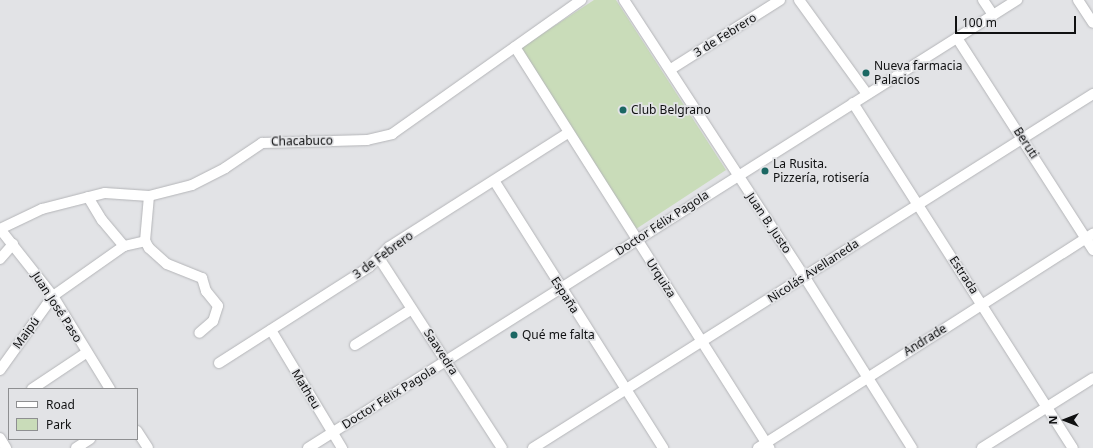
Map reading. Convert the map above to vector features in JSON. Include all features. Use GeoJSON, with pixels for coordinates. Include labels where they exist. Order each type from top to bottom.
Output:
{"type":"FeatureCollection","features":[{"type":"Feature","properties":{"kind":"street","name":"Chacabuco"},"geometry":{"type":"LineString","coordinates":[[0,229],[42,209],[88,197],[115,192],[149,196],[192,185],[208,178],[262,143],[367,140],[392,134],[581,0]]}},
{"type":"Feature","properties":{"kind":"street","name":"Juan B. Justo"},"geometry":{"type":"LineString","coordinates":[[624,0],[670,69],[737,176],[804,276],[866,377],[912,448]]}},
{"type":"Feature","properties":{"kind":"street","name":"3 de Febrero"},"geometry":{"type":"LineString","coordinates":[[670,69],[780,0]]}},
{"type":"Feature","properties":{"kind":"street"},"geometry":{"type":"LineString","coordinates":[[799,0],[866,94]]}},
{"type":"Feature","properties":{"kind":"street"},"geometry":{"type":"LineString","coordinates":[[983,0],[993,15]]}},
{"type":"Feature","properties":{"kind":"street","name":"Doctor Félix Pagola"},"geometry":{"type":"LineString","coordinates":[[308,448],[1017,0]]}},
{"type":"Feature","properties":{"kind":"street"},"geometry":{"type":"LineString","coordinates":[[1078,0],[1093,23]]}},
{"type":"Feature","properties":{"kind":"street","name":"Beruti"},"geometry":{"type":"LineString","coordinates":[[957,38],[1089,236],[1093,250]]}},
{"type":"Feature","properties":{"kind":"street","name":"Urquiza"},"geometry":{"type":"LineString","coordinates":[[515,47],[636,240],[702,341],[764,446]]}},
{"type":"Feature","properties":{"kind":"street","name":"Nicolás Avellaneda"},"geometry":{"type":"LineString","coordinates":[[533,448],[627,390],[804,276],[1093,94]]}},
{"type":"Feature","properties":{"kind":"street","name":"Estrada"},"geometry":{"type":"LineString","coordinates":[[853,103],[1073,448]]}},
{"type":"Feature","properties":{"kind":"street","name":"3 de Febrero"},"geometry":{"type":"LineString","coordinates":[[219,363],[379,258],[390,247],[495,182],[568,133]]}},
{"type":"Feature","properties":{"kind":"street","name":"España"},"geometry":{"type":"LineString","coordinates":[[495,182],[560,288],[663,448]]}},
{"type":"Feature","properties":{"kind":"street"},"geometry":{"type":"LineString","coordinates":[[149,196],[145,241],[159,260],[202,278],[206,291],[215,300],[218,306],[216,317],[199,333]]}},
{"type":"Feature","properties":{"kind":"street"},"geometry":{"type":"LineString","coordinates":[[88,197],[102,220],[124,246]]}},
{"type":"Feature","properties":{"kind":"street","name":"Juan José Paso"},"geometry":{"type":"LineString","coordinates":[[0,229],[52,296],[86,353],[109,388]]}},
{"type":"Feature","properties":{"kind":"street","name":"Andrade"},"geometry":{"type":"LineString","coordinates":[[764,446],[866,377],[1089,236]]}},
{"type":"Feature","properties":{"kind":"street"},"geometry":{"type":"LineString","coordinates":[[52,296],[124,246],[145,241]]}},
{"type":"Feature","properties":{"kind":"street"},"geometry":{"type":"LineString","coordinates":[[0,259],[13,244]]}},
{"type":"Feature","properties":{"kind":"street","name":"Saavedra"},"geometry":{"type":"LineString","coordinates":[[379,258],[502,448]]}},
{"type":"Feature","properties":{"kind":"street","name":"Maipú"},"geometry":{"type":"LineString","coordinates":[[0,370],[52,296]]}},
{"type":"Feature","properties":{"kind":"street"},"geometry":{"type":"LineString","coordinates":[[355,345],[412,309]]}},
{"type":"Feature","properties":{"kind":"street","name":"Matheu"},"geometry":{"type":"LineString","coordinates":[[271,330],[342,448]]}},
{"type":"Feature","properties":{"kind":"street"},"geometry":{"type":"LineString","coordinates":[[34,388],[86,353]]}},
{"type":"Feature","properties":{"kind":"street"},"geometry":{"type":"LineString","coordinates":[[982,448],[1093,378]]}},
{"type":"Feature","properties":{"kind":"street"},"geometry":{"type":"LineString","coordinates":[[138,433],[148,448]]}},
{"type":"Feature","properties":{"kind":"street"},"geometry":{"type":"LineString","coordinates":[[0,438],[6,448]]}},
{"type":"Feature","properties":{"kind":"street"},"geometry":{"type":"LineString","coordinates":[[76,448],[88,440]]}},
{"type":"Feature","properties":{"kind":"green space","name":"Club Belgrano"},"geometry":{"type":"Polygon","coordinates":[[[594,0],[616,0],[726,170],[636,229],[519,49],[594,0]]]}},
{"type":"Feature","properties":{"kind":"place","name":"Nueva farmacia Palacios"},"geometry":{"type":"Point","coordinates":[866,73]}},
{"type":"Feature","properties":{"kind":"place","name":"Club Belgrano"},"geometry":{"type":"Point","coordinates":[623,110]}},
{"type":"Feature","properties":{"kind":"place","name":"La Rusita. Pizzería, rotisería"},"geometry":{"type":"Point","coordinates":[765,171]}},
{"type":"Feature","properties":{"kind":"place","name":"Qué me falta"},"geometry":{"type":"Point","coordinates":[514,335]}}]}
